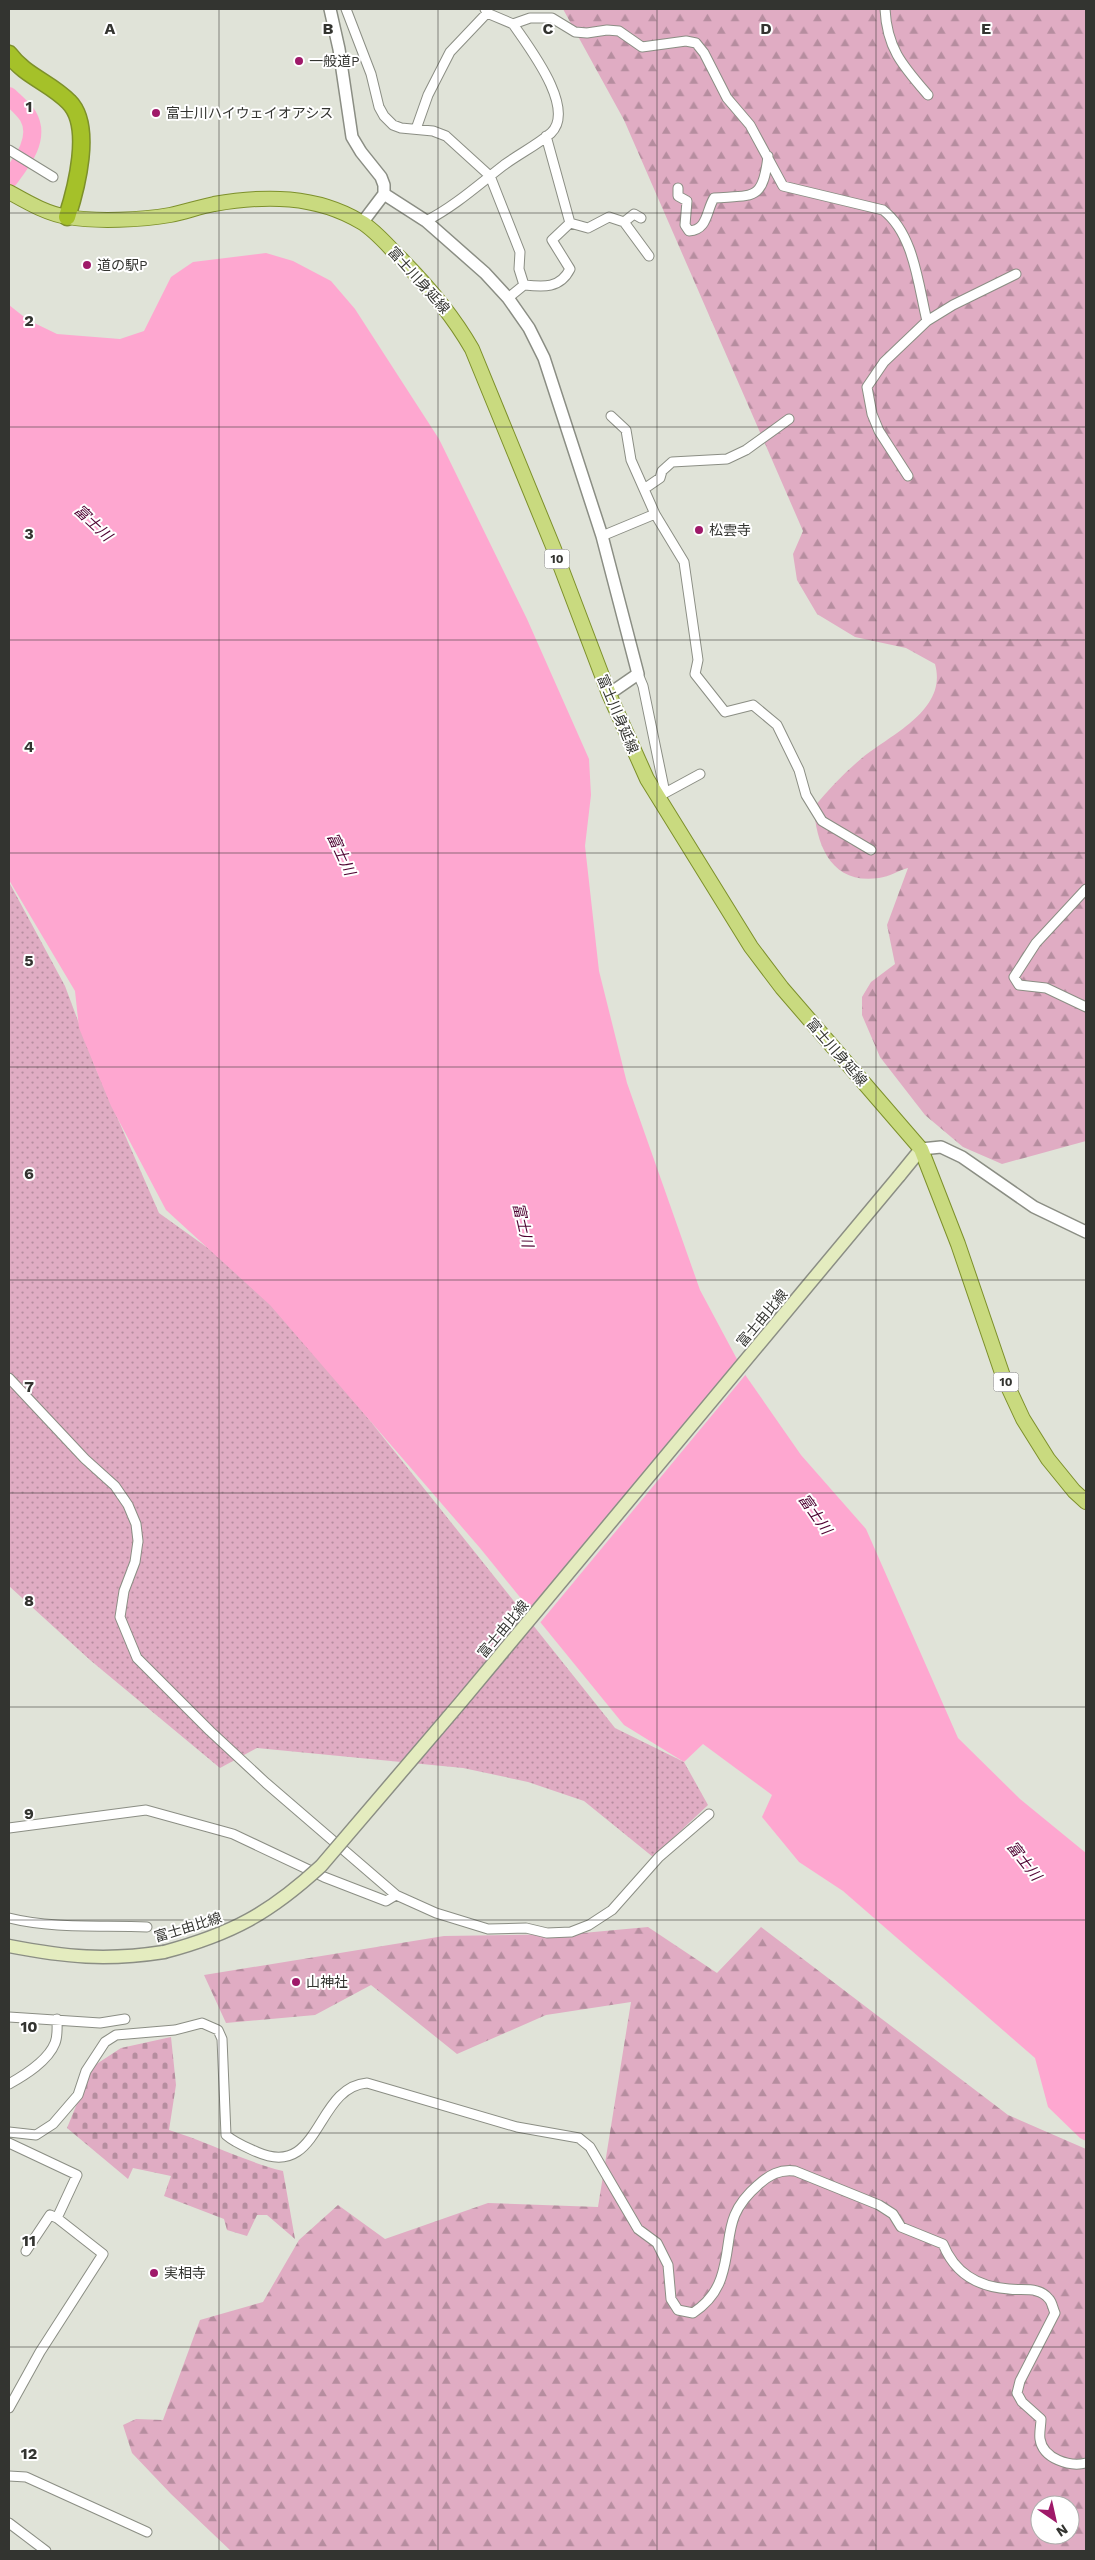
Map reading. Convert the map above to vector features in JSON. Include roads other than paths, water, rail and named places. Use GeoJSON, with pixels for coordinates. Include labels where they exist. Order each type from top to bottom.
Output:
{"type":"FeatureCollection","features":[{"type":"Feature","properties":{"kind":"highway"},"geometry":{"type":"LineString","coordinates":[[9,54],[24,72],[69,102],[76,111],[80,123],[80,157],[76,190],[68,217]]}},
{"type":"Feature","properties":{"kind":"main road","name":"富士川身延線"},"geometry":{"type":"LineString","coordinates":[[11,194],[43,209],[68,217],[135,218],[169,215],[214,204],[256,199],[300,199],[332,208],[362,222],[431,289],[456,321],[472,349],[554,549],[609,694],[647,779],[751,947],[782,988],[921,1149],[958,1244],[1003,1376],[1023,1419],[1048,1459],[1074,1491],[1086,1502]]}},
{"type":"Feature","properties":{"kind":"main road","name":"富士由比線"},"geometry":{"type":"LineString","coordinates":[[9,1946],[88,1958],[126,1958],[164,1952],[202,1942],[236,1928],[274,1906],[321,1866],[536,1613],[921,1149]]}},
{"type":"Feature","properties":{"kind":"street"},"geometry":{"type":"LineString","coordinates":[[330,9],[343,68],[352,137],[361,152],[381,176],[384,194],[362,222]]}},
{"type":"Feature","properties":{"kind":"street"},"geometry":{"type":"LineString","coordinates":[[346,9],[371,74],[379,107],[392,125],[434,131],[446,136],[490,176],[520,252],[519,269],[524,285]]}},
{"type":"Feature","properties":{"kind":"street"},"geometry":{"type":"LineString","coordinates":[[885,9],[886,27],[891,45],[900,63],[928,95]]}},
{"type":"Feature","properties":{"kind":"street"},"geometry":{"type":"LineString","coordinates":[[416,129],[428,95],[450,52],[486,11],[512,24],[535,56],[558,106],[558,120],[552,132],[490,176],[448,210],[426,221]]}},
{"type":"Feature","properties":{"kind":"street"},"geometry":{"type":"LineString","coordinates":[[512,24],[530,18],[552,18],[575,32],[587,34],[607,30],[619,31],[642,47],[686,41],[696,43],[704,53],[727,98],[750,125],[783,186],[883,210],[895,219],[912,260],[927,321]]}},
{"type":"Feature","properties":{"kind":"street"},"geometry":{"type":"LineString","coordinates":[[546,136],[570,223]]}},
{"type":"Feature","properties":{"kind":"street"},"geometry":{"type":"LineString","coordinates":[[9,150],[53,177]]}},
{"type":"Feature","properties":{"kind":"street"},"geometry":{"type":"LineString","coordinates":[[678,188],[678,196],[687,201],[685,225],[689,231],[695,231],[705,222],[714,198],[751,196],[760,190],[766,180],[768,156]]}},
{"type":"Feature","properties":{"kind":"street"},"geometry":{"type":"LineString","coordinates":[[384,194],[426,221],[454,243],[508,298],[529,328],[544,358],[602,536],[638,674],[643,686],[664,793],[700,774]]}},
{"type":"Feature","properties":{"kind":"street"},"geometry":{"type":"LineString","coordinates":[[624,222],[634,214],[640,218]]}},
{"type":"Feature","properties":{"kind":"street"},"geometry":{"type":"LineString","coordinates":[[570,223],[588,228],[608,217],[624,222],[649,256]]}},
{"type":"Feature","properties":{"kind":"street"},"geometry":{"type":"LineString","coordinates":[[508,298],[524,285],[550,287],[566,277],[570,269],[552,240],[570,223]]}},
{"type":"Feature","properties":{"kind":"street"},"geometry":{"type":"LineString","coordinates":[[908,476],[879,432],[872,414],[867,387],[884,362],[927,321],[953,305],[1016,274]]}},
{"type":"Feature","properties":{"kind":"street"},"geometry":{"type":"LineString","coordinates":[[611,416],[626,430],[631,460],[655,514],[684,562],[698,660],[695,674],[725,712],[753,704],[777,724],[799,770],[806,795],[822,821],[872,850]]}},
{"type":"Feature","properties":{"kind":"street"},"geometry":{"type":"LineString","coordinates":[[644,489],[660,478],[662,471],[672,462],[727,459],[746,450],[789,419]]}},
{"type":"Feature","properties":{"kind":"street"},"geometry":{"type":"LineString","coordinates":[[602,536],[655,514]]}},
{"type":"Feature","properties":{"kind":"street"},"geometry":{"type":"LineString","coordinates":[[609,694],[638,674]]}},
{"type":"Feature","properties":{"kind":"street"},"geometry":{"type":"LineString","coordinates":[[1086,889],[1036,943],[1014,977],[1019,985],[1046,988],[1086,1006]]}},
{"type":"Feature","properties":{"kind":"street"},"geometry":{"type":"LineString","coordinates":[[921,1149],[941,1147],[962,1157],[1034,1207],[1086,1232]]}},
{"type":"Feature","properties":{"kind":"street"},"geometry":{"type":"LineString","coordinates":[[9,1378],[85,1459],[115,1486],[128,1504],[136,1524],[138,1541],[135,1562],[124,1591],[120,1617],[137,1658],[259,1776],[396,1895],[436,1914],[488,1929],[526,1928],[547,1933],[570,1932],[589,1924],[612,1910],[659,1857],[709,1814]]}},
{"type":"Feature","properties":{"kind":"street"},"geometry":{"type":"LineString","coordinates":[[9,1828],[146,1810],[233,1834],[324,1877],[386,1901],[396,1895]]}},
{"type":"Feature","properties":{"kind":"street"},"geometry":{"type":"LineString","coordinates":[[9,1918],[22,1921],[79,1925],[147,1927]]}},
{"type":"Feature","properties":{"kind":"street"},"geometry":{"type":"LineString","coordinates":[[9,2017],[57,2019],[100,2024],[125,2019]]}},
{"type":"Feature","properties":{"kind":"street"},"geometry":{"type":"LineString","coordinates":[[9,2084],[33,2069],[53,2048],[56,2041],[57,2019]]}},
{"type":"Feature","properties":{"kind":"street"},"geometry":{"type":"LineString","coordinates":[[9,2132],[36,2135],[53,2124],[78,2095],[86,2071],[105,2042],[116,2035],[175,2030],[202,2023],[218,2030],[222,2039],[226,2135],[234,2142],[266,2156],[288,2158],[302,2148],[335,2102],[349,2088],[367,2084],[517,2127],[579,2138],[590,2147],[638,2229],[657,2243],[668,2265],[671,2299],[678,2310],[693,2313],[706,2305],[721,2279],[733,2217],[747,2195],[762,2181],[782,2170],[795,2171],[879,2205],[893,2214],[901,2227],[943,2244],[949,2259],[967,2278],[1007,2290],[1038,2290],[1050,2299],[1054,2313],[1020,2380],[1017,2393],[1022,2402],[1041,2419],[1040,2441],[1050,2456],[1079,2465],[1086,2463]]}},
{"type":"Feature","properties":{"kind":"street"},"geometry":{"type":"LineString","coordinates":[[9,2143],[77,2176],[57,2218]]}},
{"type":"Feature","properties":{"kind":"street"},"geometry":{"type":"LineString","coordinates":[[9,2408],[40,2352],[103,2254],[57,2218],[50,2215],[26,2251]]}},
{"type":"Feature","properties":{"kind":"street"},"geometry":{"type":"LineString","coordinates":[[9,2476],[26,2477],[147,2532]]}},
{"type":"Feature","properties":{"kind":"street"},"geometry":{"type":"LineString","coordinates":[[9,2523],[46,2551]]}},
{"type":"Feature","properties":{"kind":"water","name":"富士川"},"geometry":{"type":"Polygon","coordinates":[[[266,253],[293,261],[331,281],[355,309],[439,439],[527,619],[589,759],[591,795],[585,846],[599,971],[627,1083],[700,1290],[746,1376],[801,1455],[866,1529],[958,1738],[1020,1799],[1086,1853],[1086,2141],[1080,2138],[1048,2107],[1035,2058],[843,1891],[799,1862],[762,1817],[772,1795],[703,1744],[684,1762],[624,1725],[480,1548],[270,1305],[166,1210],[111,1106],[79,1028],[75,991],[9,880],[9,305],[28,320],[57,334],[120,339],[144,331],[171,277],[193,262],[266,253]]]}},
{"type":"Feature","properties":{"kind":"waterway"},"geometry":{"type":"LineString","coordinates":[[9,96],[28,116],[32,133],[28,149],[9,179]]}},
{"type":"Feature","properties":{"kind":"place","name":"一般道P"},"geometry":{"type":"Point","coordinates":[299,61]}},
{"type":"Feature","properties":{"kind":"place","name":"富士川ハイウェイオアシス"},"geometry":{"type":"Point","coordinates":[156,113]}},
{"type":"Feature","properties":{"kind":"place","name":"道の駅P"},"geometry":{"type":"Point","coordinates":[87,265]}},
{"type":"Feature","properties":{"kind":"place","name":"松雲寺"},"geometry":{"type":"Point","coordinates":[699,530]}},
{"type":"Feature","properties":{"kind":"place","name":"山神社"},"geometry":{"type":"Point","coordinates":[296,1982]}},
{"type":"Feature","properties":{"kind":"place","name":"実相寺"},"geometry":{"type":"Point","coordinates":[154,2273]}}]}
